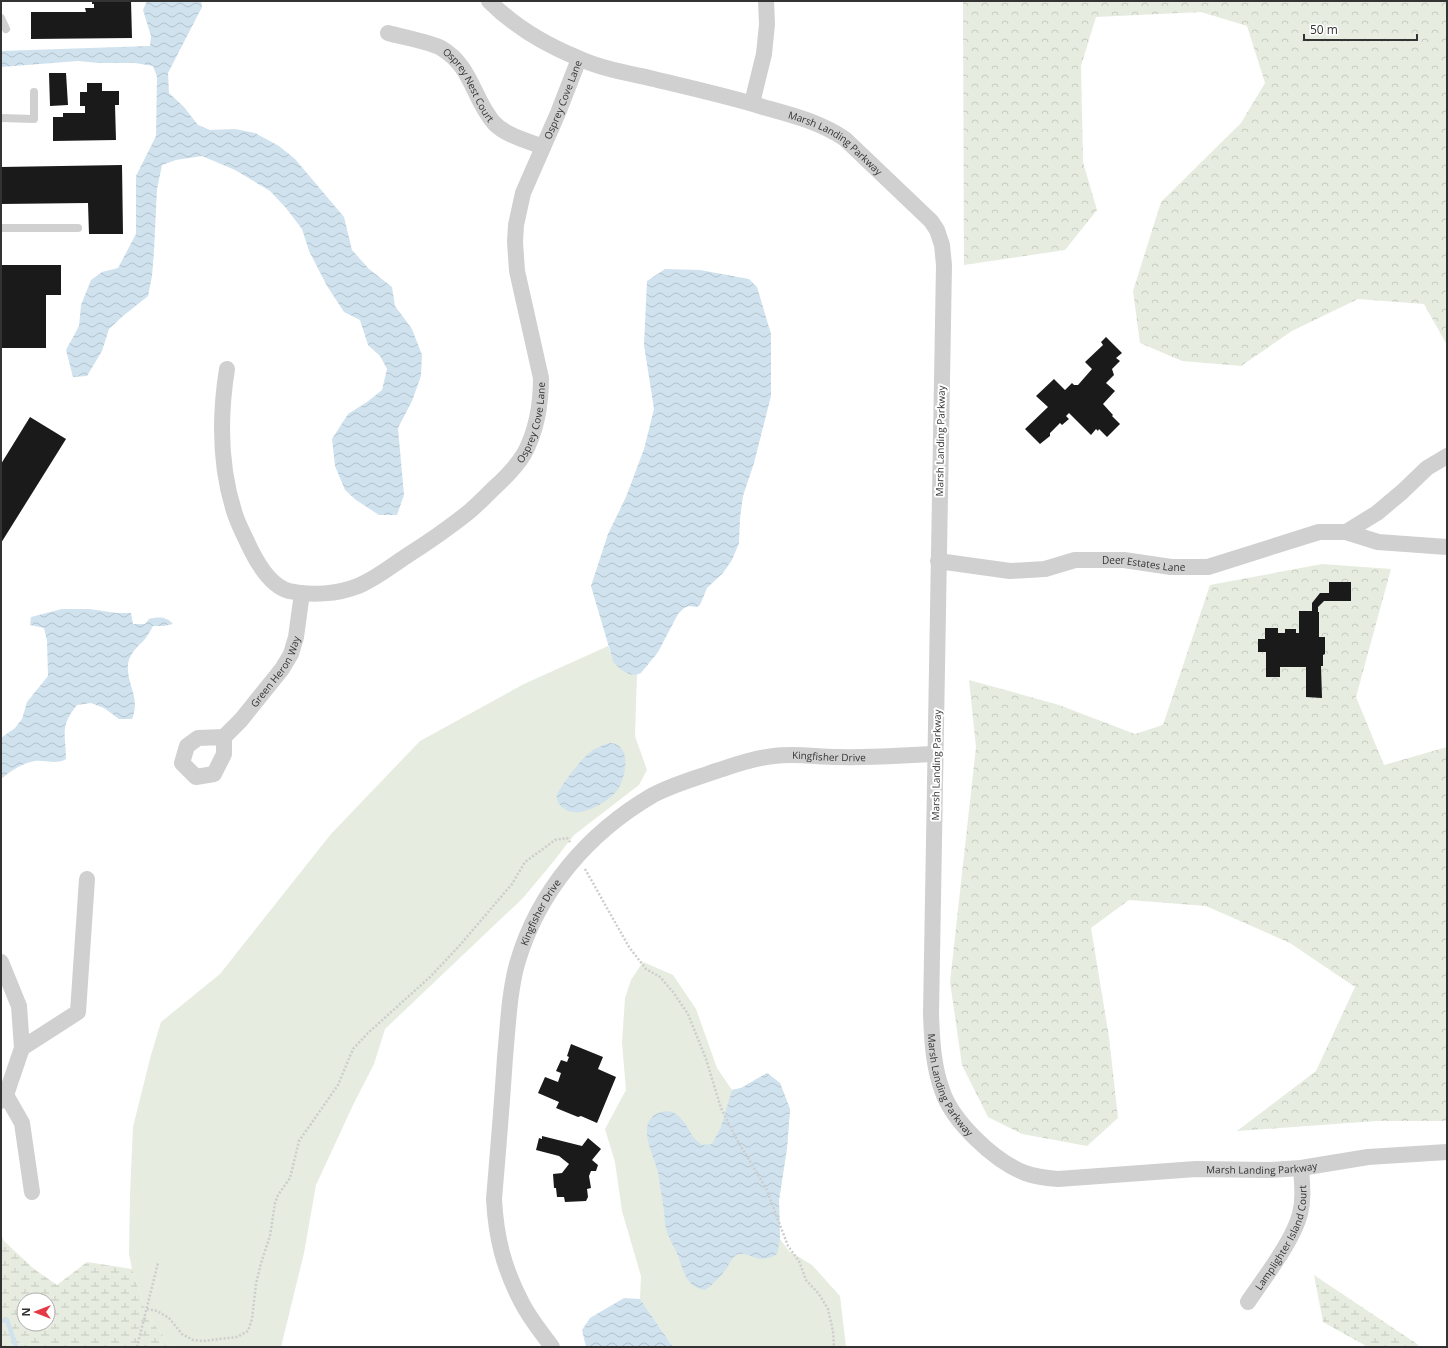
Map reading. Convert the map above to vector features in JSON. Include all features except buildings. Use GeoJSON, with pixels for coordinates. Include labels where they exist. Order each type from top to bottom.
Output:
{"type":"FeatureCollection","features":[{"type":"Feature","properties":{"kind":"street"},"geometry":{"type":"LineString","coordinates":[[489,1],[521,28],[550,45],[579,59]]}},
{"type":"Feature","properties":{"kind":"street"},"geometry":{"type":"LineString","coordinates":[[752,104],[764,54],[767,24],[766,1]]}},
{"type":"Feature","properties":{"kind":"street","name":"Osprey Nest Court"},"geometry":{"type":"LineString","coordinates":[[388,33],[437,46],[454,58],[464,69],[494,123],[504,130],[543,147]]}},
{"type":"Feature","properties":{"kind":"street","name":"Osprey Cove Lane"},"geometry":{"type":"LineString","coordinates":[[227,369],[222,398],[221,427],[223,462],[228,492],[236,518],[256,559],[268,576],[276,584],[287,590],[314,594],[341,591],[358,586],[375,577],[470,511],[511,472],[523,455],[533,436],[539,411],[541,378],[517,271],[515,242],[516,225],[523,193],[567,92],[579,59],[606,68],[752,104]]}},
{"type":"Feature","properties":{"kind":"street","name":"Marsh Landing Parkway"},"geometry":{"type":"LineString","coordinates":[[752,104],[801,118],[831,130],[840,136],[919,208],[937,230],[942,245],[944,265],[931,1006],[932,1042],[936,1071],[942,1092],[952,1111],[966,1128],[985,1147],[1000,1159],[1023,1172],[1038,1177],[1058,1179],[1196,1169],[1269,1170],[1301,1168],[1368,1157],[1447,1152]]}},
{"type":"Feature","properties":{"kind":"street"},"geometry":{"type":"LineString","coordinates":[[1346,532],[1377,513],[1427,468],[1447,456]]}},
{"type":"Feature","properties":{"kind":"street","name":"Deer Estates Lane"},"geometry":{"type":"LineString","coordinates":[[938,561],[1010,571],[1044,569],[1075,560],[1124,560],[1171,567],[1208,567],[1319,532],[1346,532],[1378,542],[1447,547]]}},
{"type":"Feature","properties":{"kind":"street","name":"Green Heron Way"},"geometry":{"type":"LineString","coordinates":[[224,737],[241,720],[282,669],[291,654],[296,637],[302,593]]}},
{"type":"Feature","properties":{"kind":"street","name":"Kingfisher Drive"},"geometry":{"type":"LineString","coordinates":[[552,1347],[525,1308],[509,1276],[500,1250],[496,1231],[494,1199],[510,999],[517,965],[527,934],[541,905],[577,855],[602,831],[626,812],[654,795],[685,781],[734,765],[788,754],[838,757],[936,754]]}},
{"type":"Feature","properties":{"kind":"street"},"geometry":{"type":"LineString","coordinates":[[22,1048],[78,1012],[87,879]]}},
{"type":"Feature","properties":{"kind":"street"},"geometry":{"type":"LineString","coordinates":[[3,971],[19,1006],[22,1048],[4,1098],[22,1123],[32,1192]]}},
{"type":"Feature","properties":{"kind":"street","name":"Lamplighter Island Court"},"geometry":{"type":"LineString","coordinates":[[1248,1302],[1286,1245],[1297,1224],[1303,1198],[1301,1168]]}},
{"type":"Feature","properties":{"kind":"lane"},"geometry":{"type":"LineString","coordinates":[[1,18],[6,29]]}},
{"type":"Feature","properties":{"kind":"lane"},"geometry":{"type":"LineString","coordinates":[[1,118],[34,119],[34,92]]}},
{"type":"Feature","properties":{"kind":"lane"},"geometry":{"type":"LineString","coordinates":[[1,228],[78,228]]}},
{"type":"Feature","properties":{"kind":"path"},"geometry":{"type":"LineString","coordinates":[[147,1309],[158,1311],[168,1318],[182,1334],[193,1340],[203,1341],[238,1337],[248,1331],[252,1319],[256,1284],[270,1236],[275,1203],[278,1195],[290,1178],[299,1140],[338,1085],[353,1049],[368,1033],[431,976],[460,945],[512,884],[525,862],[556,840],[567,838],[629,947],[646,969],[660,977],[673,992],[688,1014],[706,1059],[721,1108],[737,1140],[766,1188],[788,1246],[800,1261],[806,1280],[819,1294],[828,1309],[833,1332],[834,1347]]}},
{"type":"Feature","properties":{"kind":"path"},"geometry":{"type":"LineString","coordinates":[[137,1347],[158,1263]]}},
{"type":"Feature","properties":{"kind":"green space"},"geometry":{"type":"Polygon","coordinates":[[[963,1],[1447,1],[1447,345],[1424,304],[1358,299],[1292,331],[1241,366],[1182,361],[1140,343],[1133,291],[1161,202],[1241,123],[1265,83],[1247,26],[1201,12],[1096,17],[1081,66],[1083,162],[1097,210],[1065,250],[964,265],[963,1]]]}},
{"type":"Feature","properties":{"kind":"green space"},"geometry":{"type":"Polygon","coordinates":[[[1322,564],[1391,569],[1356,697],[1384,765],[1447,747],[1447,1121],[1376,1121],[1237,1131],[1316,1071],[1355,987],[1290,943],[1206,906],[1129,900],[1091,928],[1109,1037],[1118,1118],[1087,1146],[1022,1134],[988,1117],[962,1065],[950,982],[976,747],[969,680],[1059,705],[1135,734],[1163,725],[1210,585],[1322,564]]]}},
{"type":"Feature","properties":{"kind":"green space"},"geometry":{"type":"Polygon","coordinates":[[[608,646],[612,657],[621,669],[637,675],[635,736],[647,770],[639,785],[574,835],[523,898],[385,1029],[374,1064],[353,1105],[316,1185],[304,1253],[281,1347],[172,1347],[148,1317],[132,1269],[129,1254],[133,1127],[161,1022],[220,974],[331,834],[420,741],[524,684],[608,646]]]}},
{"type":"Feature","properties":{"kind":"green space"},"geometry":{"type":"Polygon","coordinates":[[[643,962],[673,975],[696,1009],[717,1068],[732,1090],[741,1088],[767,1073],[780,1083],[790,1109],[787,1148],[779,1200],[780,1239],[789,1251],[812,1265],[840,1296],[846,1347],[673,1347],[640,1299],[641,1276],[622,1211],[615,1162],[605,1129],[626,1090],[622,1043],[625,998],[631,980],[643,962]]]}},
{"type":"Feature","properties":{"kind":"green space"},"geometry":{"type":"Polygon","coordinates":[[[1,1235],[4,1241],[34,1269],[57,1285],[87,1262],[132,1269],[148,1317],[172,1347],[1,1347],[1,1235]]]}},
{"type":"Feature","properties":{"kind":"green space"},"geometry":{"type":"Polygon","coordinates":[[[1314,1275],[1420,1347],[1368,1347],[1323,1322],[1314,1275]]]}},
{"type":"Feature","properties":{"kind":"water"},"geometry":{"type":"Polygon","coordinates":[[[147,1],[201,1],[202,7],[168,73],[169,93],[184,107],[198,125],[210,130],[235,129],[255,133],[279,146],[295,159],[344,217],[352,250],[369,269],[392,287],[395,306],[412,329],[422,355],[421,376],[412,401],[398,428],[404,495],[397,515],[379,515],[356,500],[345,490],[335,466],[332,439],[348,414],[382,390],[387,369],[380,356],[368,345],[360,320],[344,312],[327,286],[309,251],[302,229],[286,208],[270,191],[235,170],[202,156],[176,160],[162,165],[157,189],[152,276],[148,296],[109,329],[102,351],[87,376],[73,377],[66,350],[79,326],[81,305],[91,280],[102,272],[118,268],[136,234],[136,176],[156,136],[157,77],[153,66],[135,63],[99,63],[78,61],[1,67],[1,51],[150,46],[151,36],[143,10],[147,1]]]}},
{"type":"Feature","properties":{"kind":"water"},"geometry":{"type":"Polygon","coordinates":[[[665,269],[700,270],[749,279],[757,287],[771,334],[771,396],[754,463],[743,496],[739,543],[732,560],[723,573],[707,588],[700,605],[697,607],[689,606],[684,608],[678,614],[658,652],[641,673],[633,675],[622,670],[613,661],[591,586],[608,534],[626,497],[644,449],[654,409],[644,345],[647,281],[665,269]]]}},
{"type":"Feature","properties":{"kind":"water"},"geometry":{"type":"Polygon","coordinates":[[[62,609],[89,609],[117,613],[131,613],[133,624],[145,624],[149,619],[165,618],[173,624],[153,626],[129,660],[128,671],[135,704],[132,719],[119,719],[104,708],[91,703],[77,705],[71,713],[66,725],[66,759],[58,762],[30,762],[17,768],[1,779],[1,738],[15,728],[22,719],[27,702],[48,676],[47,641],[44,628],[30,625],[31,617],[62,609]]]}},
{"type":"Feature","properties":{"kind":"water"},"geometry":{"type":"Polygon","coordinates":[[[610,743],[619,746],[623,750],[625,756],[625,770],[621,783],[615,793],[599,805],[580,812],[569,811],[562,807],[559,804],[557,795],[575,769],[583,759],[597,748],[610,743]]]}},
{"type":"Feature","properties":{"kind":"water"},"geometry":{"type":"Polygon","coordinates":[[[767,1073],[780,1083],[790,1109],[787,1148],[779,1200],[780,1239],[777,1254],[770,1258],[764,1259],[744,1254],[736,1255],[711,1286],[705,1290],[698,1288],[692,1285],[685,1275],[676,1251],[669,1238],[665,1222],[658,1172],[647,1134],[648,1124],[652,1117],[656,1114],[668,1111],[672,1112],[682,1119],[694,1138],[702,1145],[712,1144],[721,1127],[732,1090],[741,1088],[767,1073]]]}},
{"type":"Feature","properties":{"kind":"water"},"geometry":{"type":"Polygon","coordinates":[[[624,1298],[640,1299],[673,1347],[586,1347],[582,1330],[590,1318],[624,1298]]]}},
{"type":"Feature","properties":{"kind":"waterway"},"geometry":{"type":"LineString","coordinates":[[1,1321],[7,1320],[16,1347]]}}]}
